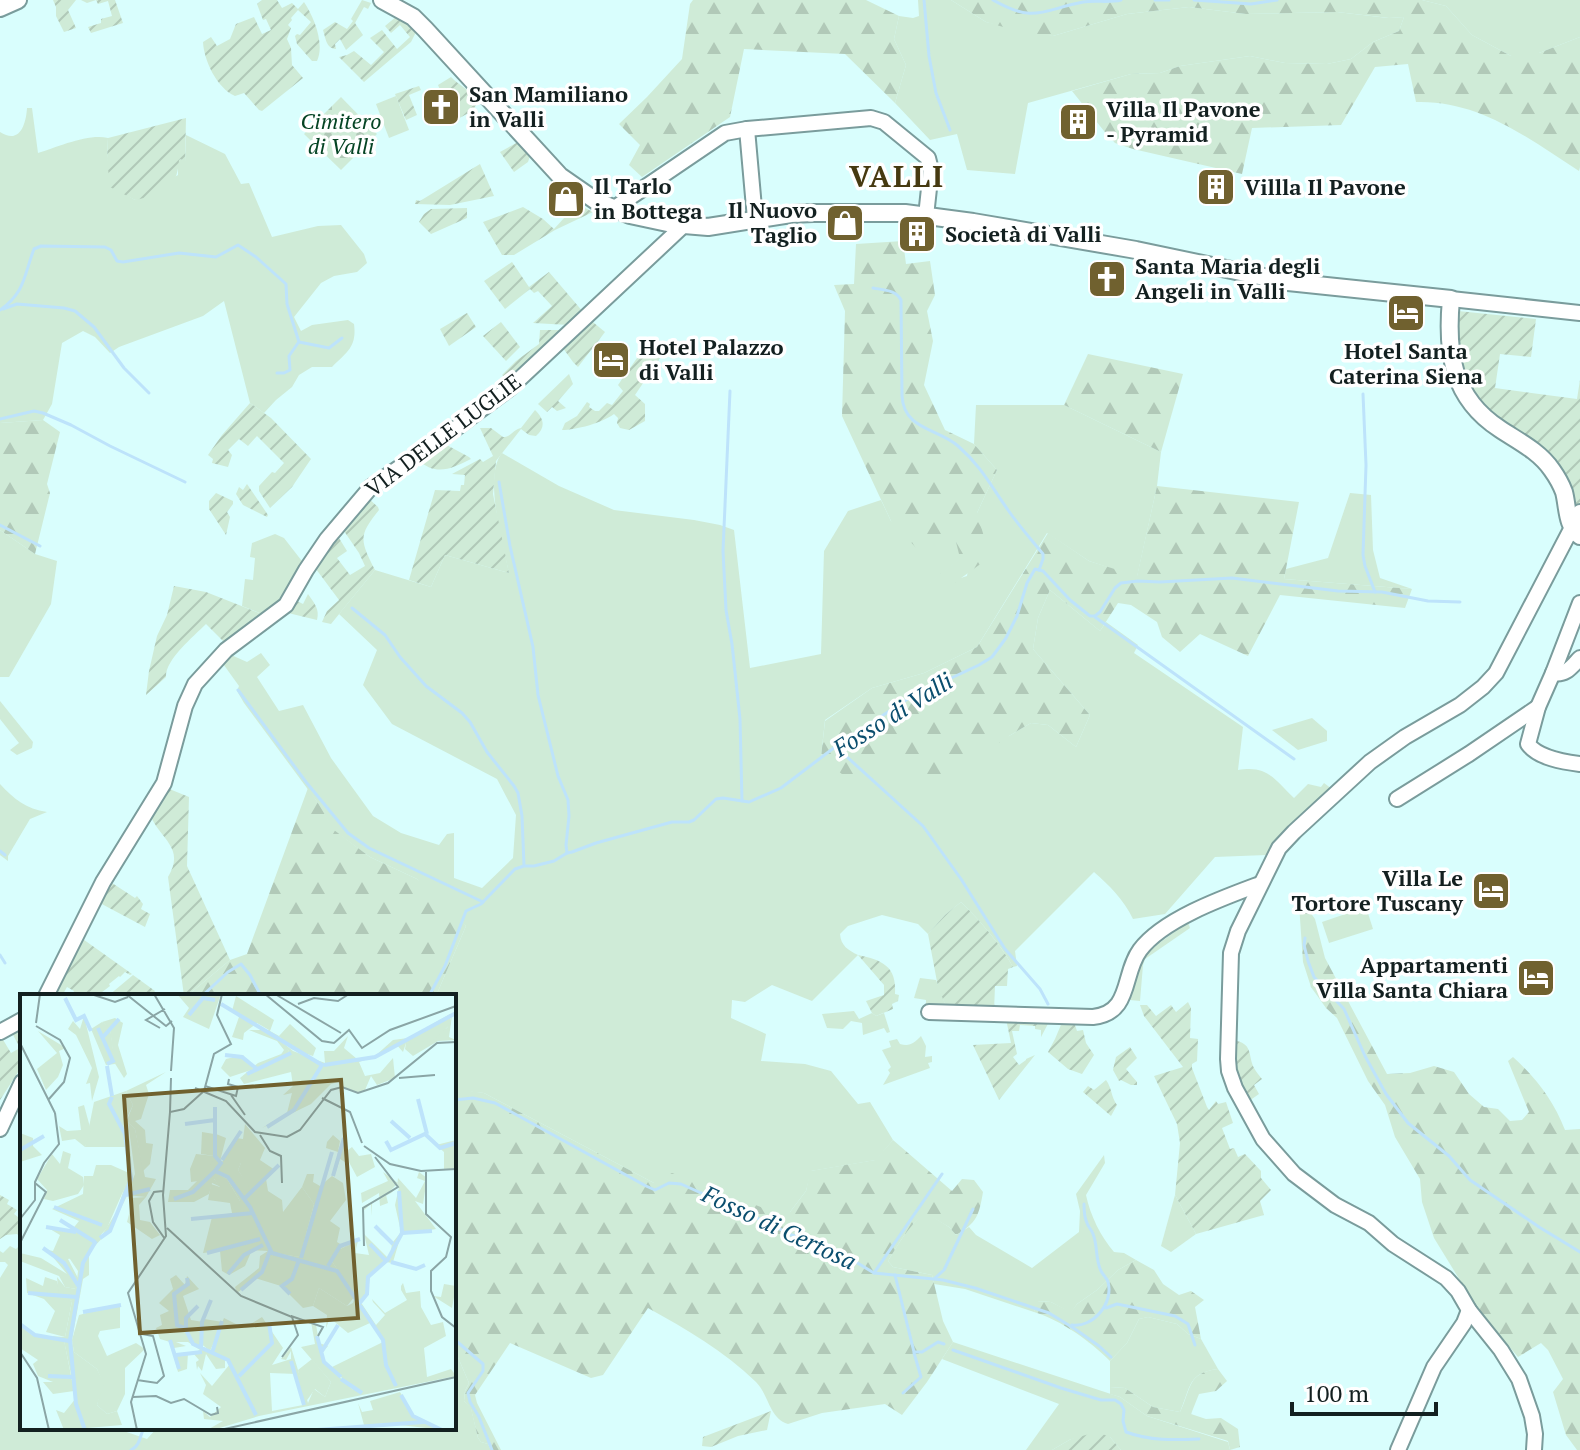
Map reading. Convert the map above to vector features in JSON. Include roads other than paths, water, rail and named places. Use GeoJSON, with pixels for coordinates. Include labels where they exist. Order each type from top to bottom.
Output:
{"type":"FeatureCollection","features":[{"type":"Feature","properties":{"kind":"main road"},"geometry":{"type":"LineString","coordinates":[[0,8],[18,0]]}},
{"type":"Feature","properties":{"kind":"main road"},"geometry":{"type":"LineString","coordinates":[[382,0],[409,15],[425,29],[560,176],[613,209],[640,217],[684,225],[718,226],[791,214],[837,212],[926,216],[1136,250],[1288,282],[1451,299],[1452,358],[1463,392],[1490,422],[1533,450],[1548,464],[1564,493],[1576,532]]}},
{"type":"Feature","properties":{"kind":"street"},"geometry":{"type":"LineString","coordinates":[[613,209],[722,135],[747,129],[866,118],[881,120],[930,162],[926,216]]}},
{"type":"Feature","properties":{"kind":"street"},"geometry":{"type":"LineString","coordinates":[[747,129],[755,219]]}},
{"type":"Feature","properties":{"kind":"street","name":"VIA DELLE LUGLIE"},"geometry":{"type":"LineString","coordinates":[[47,994],[103,882],[164,783],[193,686],[222,653],[286,605],[327,539],[371,487],[503,394],[684,225]]}},
{"type":"Feature","properties":{"kind":"street"},"geometry":{"type":"LineString","coordinates":[[1451,299],[1580,313]]}},
{"type":"Feature","properties":{"kind":"street"},"geometry":{"type":"LineString","coordinates":[[1534,1450],[1532,1416],[1519,1379],[1458,1291],[1446,1278],[1401,1250],[1369,1223],[1335,1205],[1299,1179],[1265,1144],[1229,1071],[1230,956],[1238,931],[1279,848],[1370,762],[1460,705],[1493,677],[1576,532],[1580,512]]}},
{"type":"Feature","properties":{"kind":"street"},"geometry":{"type":"LineString","coordinates":[[1580,603],[1528,738],[1529,747],[1556,759],[1580,764]]}},
{"type":"Feature","properties":{"kind":"street"},"geometry":{"type":"LineString","coordinates":[[1553,673],[1565,672],[1580,658]]}},
{"type":"Feature","properties":{"kind":"street"},"geometry":{"type":"LineString","coordinates":[[1397,799],[1538,707]]}},
{"type":"Feature","properties":{"kind":"street"},"geometry":{"type":"LineString","coordinates":[[929,1012],[1019,1016],[1105,1015],[1112,1011],[1121,997],[1135,960],[1148,942],[1192,912],[1260,884]]}},
{"type":"Feature","properties":{"kind":"street"},"geometry":{"type":"LineString","coordinates":[[0,1032],[20,1021]]}},
{"type":"Feature","properties":{"kind":"street"},"geometry":{"type":"LineString","coordinates":[[0,1129],[20,1086]]}},
{"type":"Feature","properties":{"kind":"street"},"geometry":{"type":"LineString","coordinates":[[1398,1450],[1434,1367],[1464,1323],[1469,1310]]}},
{"type":"Feature","properties":{"kind":"waterway"},"geometry":{"type":"LineString","coordinates":[[924,0],[936,93],[950,130]]}},
{"type":"Feature","properties":{"kind":"waterway"},"geometry":{"type":"LineString","coordinates":[[993,0],[1019,12],[1029,13],[1083,2],[1121,0]]}},
{"type":"Feature","properties":{"kind":"waterway"},"geometry":{"type":"LineString","coordinates":[[1155,0],[1169,0]]}},
{"type":"Feature","properties":{"kind":"waterway"},"geometry":{"type":"LineString","coordinates":[[1194,0],[1251,4],[1277,0]]}},
{"type":"Feature","properties":{"kind":"waterway"},"geometry":{"type":"LineString","coordinates":[[0,310],[19,290],[34,249],[41,246],[105,247],[111,250],[117,261],[123,262],[179,253],[216,257],[238,245],[286,284],[287,304],[299,342],[329,348],[342,338]]}},
{"type":"Feature","properties":{"kind":"waterway"},"geometry":{"type":"LineString","coordinates":[[873,288],[893,292],[901,300],[902,396],[909,416],[923,427],[950,440],[973,461],[1043,554],[1039,570]]}},
{"type":"Feature","properties":{"kind":"waterway"},"geometry":{"type":"LineString","coordinates":[[3,309],[17,304],[75,311],[94,327],[124,368],[149,393]]}},
{"type":"Feature","properties":{"kind":"waterway"},"geometry":{"type":"LineString","coordinates":[[277,373],[290,370],[289,356],[298,343]]}},
{"type":"Feature","properties":{"kind":"waterway"},"geometry":{"type":"LineString","coordinates":[[730,391],[723,551],[726,610],[740,719],[742,801]]}},
{"type":"Feature","properties":{"kind":"waterway"},"geometry":{"type":"LineString","coordinates":[[1363,394],[1366,465],[1363,555],[1375,592]]}},
{"type":"Feature","properties":{"kind":"waterway"},"geometry":{"type":"LineString","coordinates":[[0,419],[34,411],[43,413],[185,482]]}},
{"type":"Feature","properties":{"kind":"waterway"},"geometry":{"type":"LineString","coordinates":[[499,482],[533,647],[538,695],[558,776],[568,800],[567,853]]}},
{"type":"Feature","properties":{"kind":"waterway"},"geometry":{"type":"LineString","coordinates":[[0,525],[40,546]]}},
{"type":"Feature","properties":{"kind":"waterway","name":"Fosso di Valli"},"geometry":{"type":"LineString","coordinates":[[430,994],[445,966],[466,911],[481,904],[515,869],[554,861],[596,843],[672,822],[689,822],[716,799],[749,802],[781,788],[835,747],[909,698],[992,657],[1017,616],[1027,583],[1035,569],[1043,571],[1090,616],[1100,612],[1121,583],[1138,581],[1232,578],[1460,602]]}},
{"type":"Feature","properties":{"kind":"waterway"},"geometry":{"type":"LineString","coordinates":[[352,608],[385,635],[426,686],[462,713],[514,786],[522,816],[524,865]]}},
{"type":"Feature","properties":{"kind":"waterway"},"geometry":{"type":"LineString","coordinates":[[1095,617],[1294,759]]}},
{"type":"Feature","properties":{"kind":"waterway"},"geometry":{"type":"LineString","coordinates":[[238,690],[348,833],[369,848],[483,902]]}},
{"type":"Feature","properties":{"kind":"waterway"},"geometry":{"type":"LineString","coordinates":[[836,747],[923,826],[1005,949],[1040,989],[1048,1004]]}},
{"type":"Feature","properties":{"kind":"waterway"},"geometry":{"type":"LineString","coordinates":[[0,851],[5,855]]}},
{"type":"Feature","properties":{"kind":"waterway"},"geometry":{"type":"LineString","coordinates":[[1305,938],[1304,945],[1314,977],[1344,1009],[1386,1094],[1408,1123],[1449,1156],[1470,1180],[1580,1252]]}},
{"type":"Feature","properties":{"kind":"waterway"},"geometry":{"type":"LineString","coordinates":[[0,955],[5,963]]}},
{"type":"Feature","properties":{"kind":"waterway"},"geometry":{"type":"LineString","coordinates":[[204,994],[241,964],[260,994]]}},
{"type":"Feature","properties":{"kind":"waterway","name":"Fosso di Certosa"},"geometry":{"type":"LineString","coordinates":[[456,1100],[473,1098],[495,1103],[646,1186],[655,1190],[669,1183],[681,1184],[788,1234],[828,1245],[874,1273],[943,1280],[1049,1313],[1111,1357]]}},
{"type":"Feature","properties":{"kind":"waterway"},"geometry":{"type":"LineString","coordinates":[[874,1273],[942,1174]]}},
{"type":"Feature","properties":{"kind":"waterway","name":"Fosso di Certosa"},"geometry":{"type":"LineString","coordinates":[[1072,1325],[1080,1325],[1094,1318],[1105,1306],[1109,1290],[1099,1266],[1095,1239],[1085,1218],[1084,1204]]}},
{"type":"Feature","properties":{"kind":"waterway"},"geometry":{"type":"LineString","coordinates":[[935,1278],[944,1270],[973,1209]]}},
{"type":"Feature","properties":{"kind":"waterway"},"geometry":{"type":"LineString","coordinates":[[895,1275],[914,1352],[922,1352],[938,1342],[944,1344]]}},
{"type":"Feature","properties":{"kind":"waterway","name":"Fosso di Certosa"},"geometry":{"type":"LineString","coordinates":[[1106,1308],[1117,1304],[1175,1316],[1188,1324],[1195,1345]]}},
{"type":"Feature","properties":{"kind":"waterway"},"geometry":{"type":"LineString","coordinates":[[456,1341],[483,1364],[483,1371],[468,1393],[492,1450]]}},
{"type":"Feature","properties":{"kind":"waterway"},"geometry":{"type":"LineString","coordinates":[[953,1350],[1061,1388],[1101,1400],[1115,1400],[1124,1410],[1126,1432],[1171,1440],[1199,1439]]}},
{"type":"Feature","properties":{"kind":"waterway"},"geometry":{"type":"LineString","coordinates":[[903,1393],[921,1377],[914,1353]]}},
{"type":"Feature","properties":{"kind":"waterway","name":"Fosso di Valli"},"geometry":{"type":"LineString","coordinates":[[131,1450],[143,1430]]}},
{"type":"Feature","properties":{"kind":"place","name":"San Mamiliano in Valli"},"geometry":{"type":"Point","coordinates":[441,107]}},
{"type":"Feature","properties":{"kind":"place","name":"Villa Il Pavone - Pyramid"},"geometry":{"type":"Point","coordinates":[1078,122]}},
{"type":"Feature","properties":{"kind":"place","name":"Villla Il Pavone"},"geometry":{"type":"Point","coordinates":[1216,187]}},
{"type":"Feature","properties":{"kind":"place","name":"Il Tarlo in Bottega"},"geometry":{"type":"Point","coordinates":[566,199]}},
{"type":"Feature","properties":{"kind":"place","name":"Il Nuovo Taglio"},"geometry":{"type":"Point","coordinates":[845,223]}},
{"type":"Feature","properties":{"kind":"place","name":"Società di Valli"},"geometry":{"type":"Point","coordinates":[917,234]}},
{"type":"Feature","properties":{"kind":"place","name":"Santa Maria degli Angeli in Valli"},"geometry":{"type":"Point","coordinates":[1107,279]}},
{"type":"Feature","properties":{"kind":"place","name":"Hotel Santa Caterina Siena"},"geometry":{"type":"Point","coordinates":[1406,313]}},
{"type":"Feature","properties":{"kind":"place","name":"Hotel Palazzo di Valli"},"geometry":{"type":"Point","coordinates":[611,360]}},
{"type":"Feature","properties":{"kind":"place","name":"Villa Le Tortore Tuscany"},"geometry":{"type":"Point","coordinates":[1491,891]}},
{"type":"Feature","properties":{"kind":"place","name":"Appartamenti Villa Santa Chiara"},"geometry":{"type":"Point","coordinates":[1536,978]}},
{"type":"Feature","properties":{"kind":"district","name":"VALLI"},"geometry":{"type":"Point","coordinates":[897,177]}},
{"type":"Feature","properties":{"kind":"park label","name":"Cimitero di Valli"},"geometry":{"type":"Point","coordinates":[341,134]}}]}
